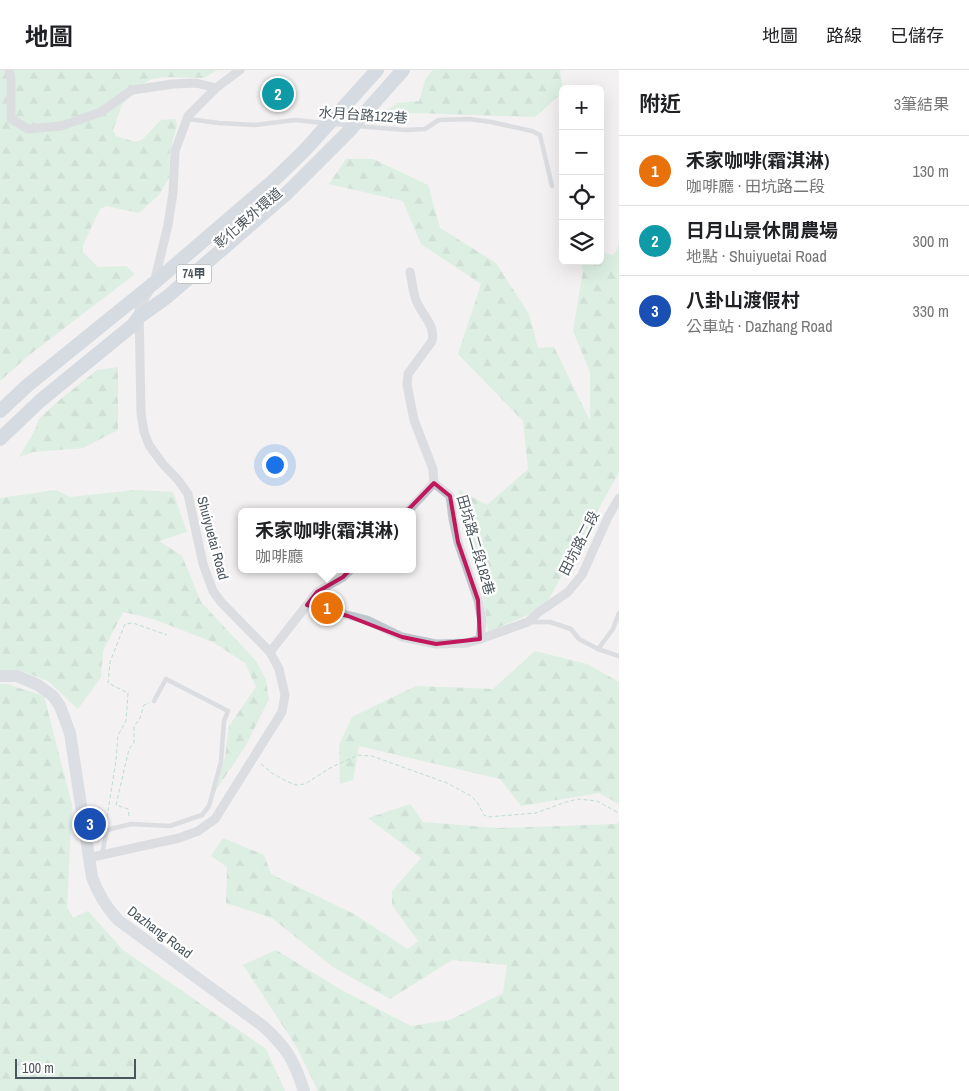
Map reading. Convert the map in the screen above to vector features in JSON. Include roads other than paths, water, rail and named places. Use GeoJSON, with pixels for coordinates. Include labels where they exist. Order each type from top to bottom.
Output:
{"type":"FeatureCollection","features":[{"type":"Feature","properties":{"kind":"main road","name":"74甲"},"geometry":{"type":"LineString","coordinates":[[277,185],[328,115],[367,70]]}},
{"type":"Feature","properties":{"kind":"main road","name":"彰化東外環道"},"geometry":{"type":"LineString","coordinates":[[91,341],[139,313],[277,185],[376,70]]}},
{"type":"Feature","properties":{"kind":"main road","name":"彰化東外環道"},"geometry":{"type":"LineString","coordinates":[[0,411],[12,404],[91,341],[154,283],[277,185],[312,160],[393,70]]}},
{"type":"Feature","properties":{"kind":"main road","name":"74甲"},"geometry":{"type":"LineString","coordinates":[[0,439],[12,404],[91,341],[157,269],[277,185],[347,133],[402,70]]}},
{"type":"Feature","properties":{"kind":"main road","name":"彰化東外環道"},"geometry":{"type":"LineString","coordinates":[[0,429],[12,404]]}},
{"type":"Feature","properties":{"kind":"main road","name":"Dazhang Road"},"geometry":{"type":"LineString","coordinates":[[0,676],[17,676],[38,685],[53,696],[60,706],[70,733],[92,878],[99,895],[112,914],[263,1026],[281,1043],[292,1058],[304,1091]]}},
{"type":"Feature","properties":{"kind":"street"},"geometry":{"type":"LineString","coordinates":[[9,70],[11,78],[11,119],[28,130],[61,126],[101,112],[132,90],[181,84],[196,84],[216,88]]}},
{"type":"Feature","properties":{"kind":"street"},"geometry":{"type":"LineString","coordinates":[[139,313],[154,283],[174,193],[176,151],[187,119],[216,88],[240,70]]}},
{"type":"Feature","properties":{"kind":"street"},"geometry":{"type":"LineString","coordinates":[[410,272],[416,301],[431,326],[434,335],[432,341],[408,374],[414,420],[433,469],[434,483],[412,508]]}},
{"type":"Feature","properties":{"kind":"street","name":"Shuiyuetai Road"},"geometry":{"type":"LineString","coordinates":[[88,858],[179,838],[198,832],[215,819],[282,712],[285,695],[279,669],[270,652],[221,602],[213,591],[203,564],[188,494],[149,445],[144,432],[139,374],[139,313]]}},
{"type":"Feature","properties":{"kind":"street","name":"田坑路二段182巷"},"geometry":{"type":"LineString","coordinates":[[434,483],[450,496],[452,520],[478,600],[482,621],[480,639]]}},
{"type":"Feature","properties":{"kind":"street","name":"田坑路二段"},"geometry":{"type":"LineString","coordinates":[[307,605],[367,620],[402,637],[436,644],[467,643],[480,639],[528,622],[568,592],[582,574],[608,517],[619,498]]}},
{"type":"Feature","properties":{"kind":"street"},"geometry":{"type":"LineString","coordinates":[[270,652],[317,592],[347,573]]}},
{"type":"Feature","properties":{"kind":"lane","name":"水月台路122巷"},"geometry":{"type":"LineString","coordinates":[[187,119],[254,125],[295,120],[405,130],[424,129],[439,120],[469,119],[491,122],[532,131],[540,135],[552,186]]}},
{"type":"Feature","properties":{"kind":"lane"},"geometry":{"type":"LineString","coordinates":[[598,649],[613,629],[619,613]]}},
{"type":"Feature","properties":{"kind":"lane"},"geometry":{"type":"LineString","coordinates":[[528,622],[550,622],[571,629],[579,639],[598,649],[619,656]]}},
{"type":"Feature","properties":{"kind":"lane"},"geometry":{"type":"LineString","coordinates":[[101,856],[107,830],[132,824],[170,826],[202,815],[209,806],[221,762],[224,721],[228,710],[166,679],[154,701]]}},
{"type":"Feature","properties":{"kind":"place","name":"日月山景休閒農場"},"geometry":{"type":"Point","coordinates":[278,94]}},
{"type":"Feature","properties":{"kind":"place","name":"禾家咖啡(霜淇淋)"},"geometry":{"type":"Point","coordinates":[327,608]}},
{"type":"Feature","properties":{"kind":"place","name":"八卦山渡假村"},"geometry":{"type":"Point","coordinates":[90,824]}}]}
